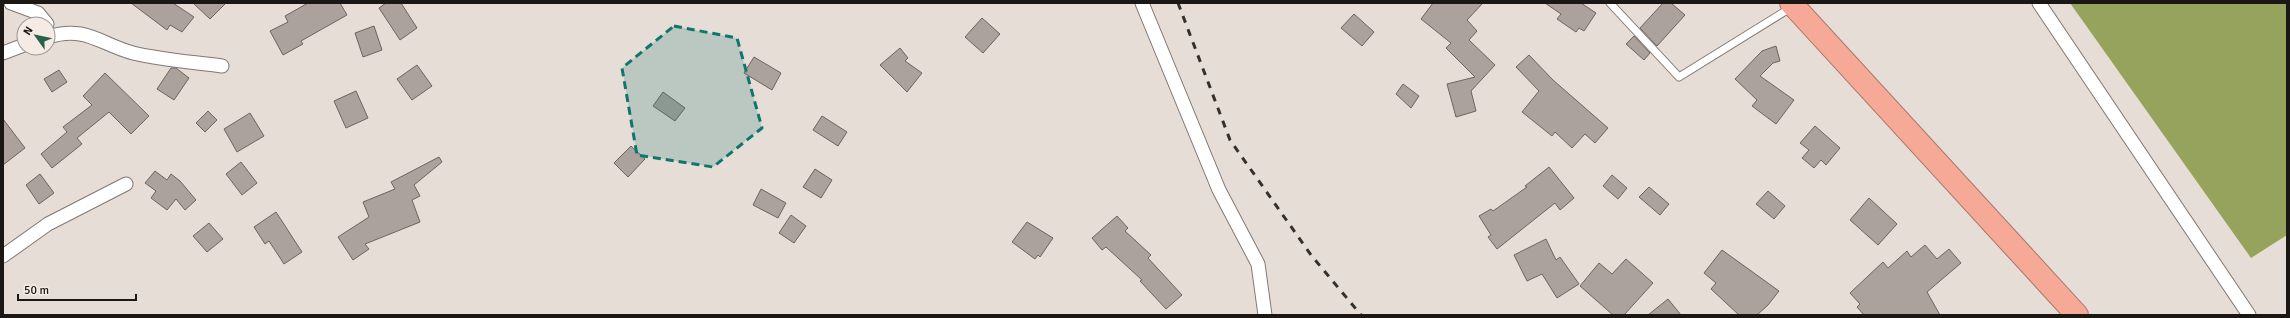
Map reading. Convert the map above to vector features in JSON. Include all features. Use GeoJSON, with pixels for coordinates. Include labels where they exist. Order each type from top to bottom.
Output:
{"type":"FeatureCollection","features":[{"type":"Feature","properties":{"kind":"highway"},"geometry":{"type":"LineString","coordinates":[[1792,4],[2077,315]]}},
{"type":"Feature","properties":{"kind":"street"},"geometry":{"type":"LineString","coordinates":[[11,3],[37,8]]}},
{"type":"Feature","properties":{"kind":"street"},"geometry":{"type":"LineString","coordinates":[[1142,3],[1219,190],[1258,264],[1265,315]]}},
{"type":"Feature","properties":{"kind":"street"},"geometry":{"type":"LineString","coordinates":[[2039,3],[2249,315]]}},
{"type":"Feature","properties":{"kind":"street"},"geometry":{"type":"LineString","coordinates":[[56,30],[86,33],[133,52],[222,66]]}},
{"type":"Feature","properties":{"kind":"street"},"geometry":{"type":"LineString","coordinates":[[3,53],[16,49]]}},
{"type":"Feature","properties":{"kind":"street"},"geometry":{"type":"LineString","coordinates":[[3,256],[48,224],[126,184]]}},
{"type":"Feature","properties":{"kind":"lane"},"geometry":{"type":"LineString","coordinates":[[1610,3],[1679,77],[1792,4]]}},
{"type":"Feature","properties":{"kind":"highlighted area"},"geometry":{"type":"Polygon","coordinates":[[[674,26],[737,38],[762,128],[713,167],[637,155],[622,68],[674,26]]]}},
{"type":"Feature","properties":{"kind":"green space"},"geometry":{"type":"Polygon","coordinates":[[[2070,3],[2287,3],[2287,235],[2251,258],[2070,3]]]}},
{"type":"Feature","properties":{"kind":"building"},"geometry":{"type":"Polygon","coordinates":[[[131,3],[173,3],[194,17],[182,32],[170,25],[167,30],[131,3]]]}},
{"type":"Feature","properties":{"kind":"building"},"geometry":{"type":"Polygon","coordinates":[[[193,3],[226,3],[210,19],[193,3]]]}},
{"type":"Feature","properties":{"kind":"building"},"geometry":{"type":"Polygon","coordinates":[[[308,3],[340,3],[347,15],[301,41],[303,44],[283,55],[270,31],[288,22],[285,16],[308,3]]]}},
{"type":"Feature","properties":{"kind":"building"},"geometry":{"type":"Polygon","coordinates":[[[386,3],[401,3],[417,28],[400,40],[379,8],[386,3]]]}},
{"type":"Feature","properties":{"kind":"building"},"geometry":{"type":"Polygon","coordinates":[[[1433,3],[1483,3],[1467,20],[1477,31],[1469,40],[1495,65],[1471,91],[1476,111],[1456,117],[1447,84],[1475,77],[1446,48],[1451,43],[1421,19],[1433,3]]]}},
{"type":"Feature","properties":{"kind":"building"},"geometry":{"type":"Polygon","coordinates":[[[1545,3],[1581,3],[1596,13],[1584,31],[1579,28],[1576,32],[1557,19],[1561,14],[1545,3]]]}},
{"type":"Feature","properties":{"kind":"building"},"geometry":{"type":"Polygon","coordinates":[[[1663,3],[1671,3],[1685,15],[1657,46],[1640,28],[1663,3]]]}},
{"type":"Feature","properties":{"kind":"building"},"geometry":{"type":"Polygon","coordinates":[[[1354,14],[1374,32],[1362,46],[1341,28],[1354,14]]]}},
{"type":"Feature","properties":{"kind":"building"},"geometry":{"type":"Polygon","coordinates":[[[982,18],[1000,34],[983,53],[965,37],[982,18]]]}},
{"type":"Feature","properties":{"kind":"building"},"geometry":{"type":"Polygon","coordinates":[[[374,26],[382,50],[363,57],[355,33],[374,26]]]}},
{"type":"Feature","properties":{"kind":"building"},"geometry":{"type":"Polygon","coordinates":[[[1634,36],[1650,53],[1644,60],[1626,44],[1634,36]]]}},
{"type":"Feature","properties":{"kind":"building"},"geometry":{"type":"Polygon","coordinates":[[[1776,46],[1780,61],[1773,63],[1760,76],[1794,100],[1776,124],[1752,106],[1757,100],[1735,79],[1762,51],[1776,46]]]}},
{"type":"Feature","properties":{"kind":"building"},"geometry":{"type":"Polygon","coordinates":[[[900,48],[908,58],[905,61],[922,73],[907,92],[880,65],[900,48]]]}},
{"type":"Feature","properties":{"kind":"building"},"geometry":{"type":"Polygon","coordinates":[[[1529,55],[1553,80],[1608,128],[1595,143],[1585,134],[1572,148],[1555,132],[1552,136],[1522,112],[1539,91],[1516,67],[1529,55]]]}},
{"type":"Feature","properties":{"kind":"building"},"geometry":{"type":"Polygon","coordinates":[[[754,57],[781,73],[772,90],[744,73],[754,57]]]}},
{"type":"Feature","properties":{"kind":"building"},"geometry":{"type":"Polygon","coordinates":[[[417,65],[432,86],[412,100],[397,79],[417,65]]]}},
{"type":"Feature","properties":{"kind":"building"},"geometry":{"type":"Polygon","coordinates":[[[171,68],[176,68],[189,78],[174,100],[157,89],[171,68]]]}},
{"type":"Feature","properties":{"kind":"building"},"geometry":{"type":"Polygon","coordinates":[[[59,70],[67,82],[52,92],[44,79],[59,70]]]}},
{"type":"Feature","properties":{"kind":"building"},"geometry":{"type":"Polygon","coordinates":[[[105,73],[149,116],[131,134],[109,112],[77,138],[82,144],[52,168],[41,154],[67,132],[63,127],[92,105],[83,96],[105,73]]]}},
{"type":"Feature","properties":{"kind":"building"},"geometry":{"type":"Polygon","coordinates":[[[1403,84],[1419,96],[1411,108],[1396,94],[1403,84]]]}},
{"type":"Feature","properties":{"kind":"building"},"geometry":{"type":"Polygon","coordinates":[[[356,91],[368,118],[346,128],[334,101],[356,91]]]}},
{"type":"Feature","properties":{"kind":"building"},"geometry":{"type":"Polygon","coordinates":[[[663,92],[685,108],[675,121],[653,106],[663,92]]]}},
{"type":"Feature","properties":{"kind":"building"},"geometry":{"type":"Polygon","coordinates":[[[208,111],[217,120],[205,132],[196,123],[208,111]]]}},
{"type":"Feature","properties":{"kind":"building"},"geometry":{"type":"Polygon","coordinates":[[[250,113],[264,136],[237,152],[224,129],[250,113]]]}},
{"type":"Feature","properties":{"kind":"building"},"geometry":{"type":"Polygon","coordinates":[[[822,116],[847,132],[838,146],[813,130],[822,116]]]}},
{"type":"Feature","properties":{"kind":"building"},"geometry":{"type":"Polygon","coordinates":[[[3,119],[25,148],[3,165],[3,119]]]}},
{"type":"Feature","properties":{"kind":"building"},"geometry":{"type":"Polygon","coordinates":[[[1815,126],[1840,148],[1826,165],[1821,160],[1814,168],[1802,158],[1809,150],[1800,143],[1815,126]]]}},
{"type":"Feature","properties":{"kind":"building"},"geometry":{"type":"Polygon","coordinates":[[[631,146],[645,159],[628,177],[614,163],[631,146]]]}},
{"type":"Feature","properties":{"kind":"building"},"geometry":{"type":"Polygon","coordinates":[[[439,157],[442,162],[414,185],[420,196],[412,200],[420,222],[365,244],[369,249],[353,260],[338,237],[369,217],[363,202],[395,189],[391,182],[439,157]]]}},
{"type":"Feature","properties":{"kind":"building"},"geometry":{"type":"Polygon","coordinates":[[[241,162],[257,183],[242,195],[226,174],[241,162]]]}},
{"type":"Feature","properties":{"kind":"building"},"geometry":{"type":"Polygon","coordinates":[[[1549,167],[1574,198],[1560,210],[1555,203],[1497,249],[1488,237],[1491,235],[1479,216],[1491,209],[1493,211],[1527,187],[1525,186],[1549,167]]]}},
{"type":"Feature","properties":{"kind":"building"},"geometry":{"type":"Polygon","coordinates":[[[815,169],[832,180],[821,198],[803,187],[815,169]]]}},
{"type":"Feature","properties":{"kind":"building"},"geometry":{"type":"Polygon","coordinates":[[[155,171],[167,180],[171,174],[180,181],[196,200],[185,210],[176,199],[167,210],[151,198],[156,191],[145,183],[155,171]]]}},
{"type":"Feature","properties":{"kind":"building"},"geometry":{"type":"Polygon","coordinates":[[[40,174],[54,193],[39,204],[26,185],[40,174]]]}},
{"type":"Feature","properties":{"kind":"building"},"geometry":{"type":"Polygon","coordinates":[[[1612,175],[1627,188],[1618,199],[1603,186],[1612,175]]]}},
{"type":"Feature","properties":{"kind":"building"},"geometry":{"type":"Polygon","coordinates":[[[1649,187],[1669,204],[1660,215],[1639,197],[1649,187]]]}},
{"type":"Feature","properties":{"kind":"building"},"geometry":{"type":"Polygon","coordinates":[[[761,189],[786,203],[778,218],[753,205],[761,189]]]}},
{"type":"Feature","properties":{"kind":"building"},"geometry":{"type":"Polygon","coordinates":[[[1768,191],[1785,206],[1774,219],[1756,204],[1768,191]]]}},
{"type":"Feature","properties":{"kind":"building"},"geometry":{"type":"Polygon","coordinates":[[[1869,198],[1897,224],[1878,245],[1850,220],[1869,198]]]}},
{"type":"Feature","properties":{"kind":"building"},"geometry":{"type":"Polygon","coordinates":[[[276,212],[302,252],[284,264],[269,241],[265,244],[254,227],[276,212]]]}},
{"type":"Feature","properties":{"kind":"building"},"geometry":{"type":"Polygon","coordinates":[[[791,215],[806,226],[794,243],[779,233],[791,215]]]}},
{"type":"Feature","properties":{"kind":"building"},"geometry":{"type":"Polygon","coordinates":[[[1117,216],[1128,228],[1125,231],[1151,255],[1148,258],[1182,295],[1166,309],[1140,281],[1142,280],[1106,247],[1102,250],[1092,238],[1117,216]]]}},
{"type":"Feature","properties":{"kind":"building"},"geometry":{"type":"Polygon","coordinates":[[[1027,222],[1053,238],[1040,257],[1038,255],[1035,259],[1012,242],[1027,222]]]}},
{"type":"Feature","properties":{"kind":"building"},"geometry":{"type":"Polygon","coordinates":[[[209,223],[223,239],[207,252],[193,236],[209,223]]]}},
{"type":"Feature","properties":{"kind":"building"},"geometry":{"type":"Polygon","coordinates":[[[1546,239],[1556,260],[1560,257],[1579,284],[1557,298],[1542,274],[1527,281],[1514,255],[1546,239]]]}},
{"type":"Feature","properties":{"kind":"building"},"geometry":{"type":"Polygon","coordinates":[[[1925,245],[1937,259],[1949,249],[1961,263],[1927,292],[1940,315],[1864,315],[1857,307],[1860,304],[1850,293],[1883,262],[1888,268],[1907,251],[1911,257],[1925,245]]]}},
{"type":"Feature","properties":{"kind":"building"},"geometry":{"type":"Polygon","coordinates":[[[1722,250],[1779,291],[1768,305],[1757,315],[1739,315],[1711,289],[1716,283],[1704,273],[1722,250]]]}},
{"type":"Feature","properties":{"kind":"building"},"geometry":{"type":"Polygon","coordinates":[[[1626,259],[1653,283],[1624,315],[1613,315],[1580,286],[1599,263],[1612,274],[1626,259]]]}},
{"type":"Feature","properties":{"kind":"building"},"geometry":{"type":"Polygon","coordinates":[[[1668,299],[1681,315],[1648,315],[1668,299]]]}},
{"type":"Feature","properties":{"kind":"railway"},"geometry":{"type":"LineString","coordinates":[[1178,3],[1230,140],[1311,255],[1361,315]]}}]}
